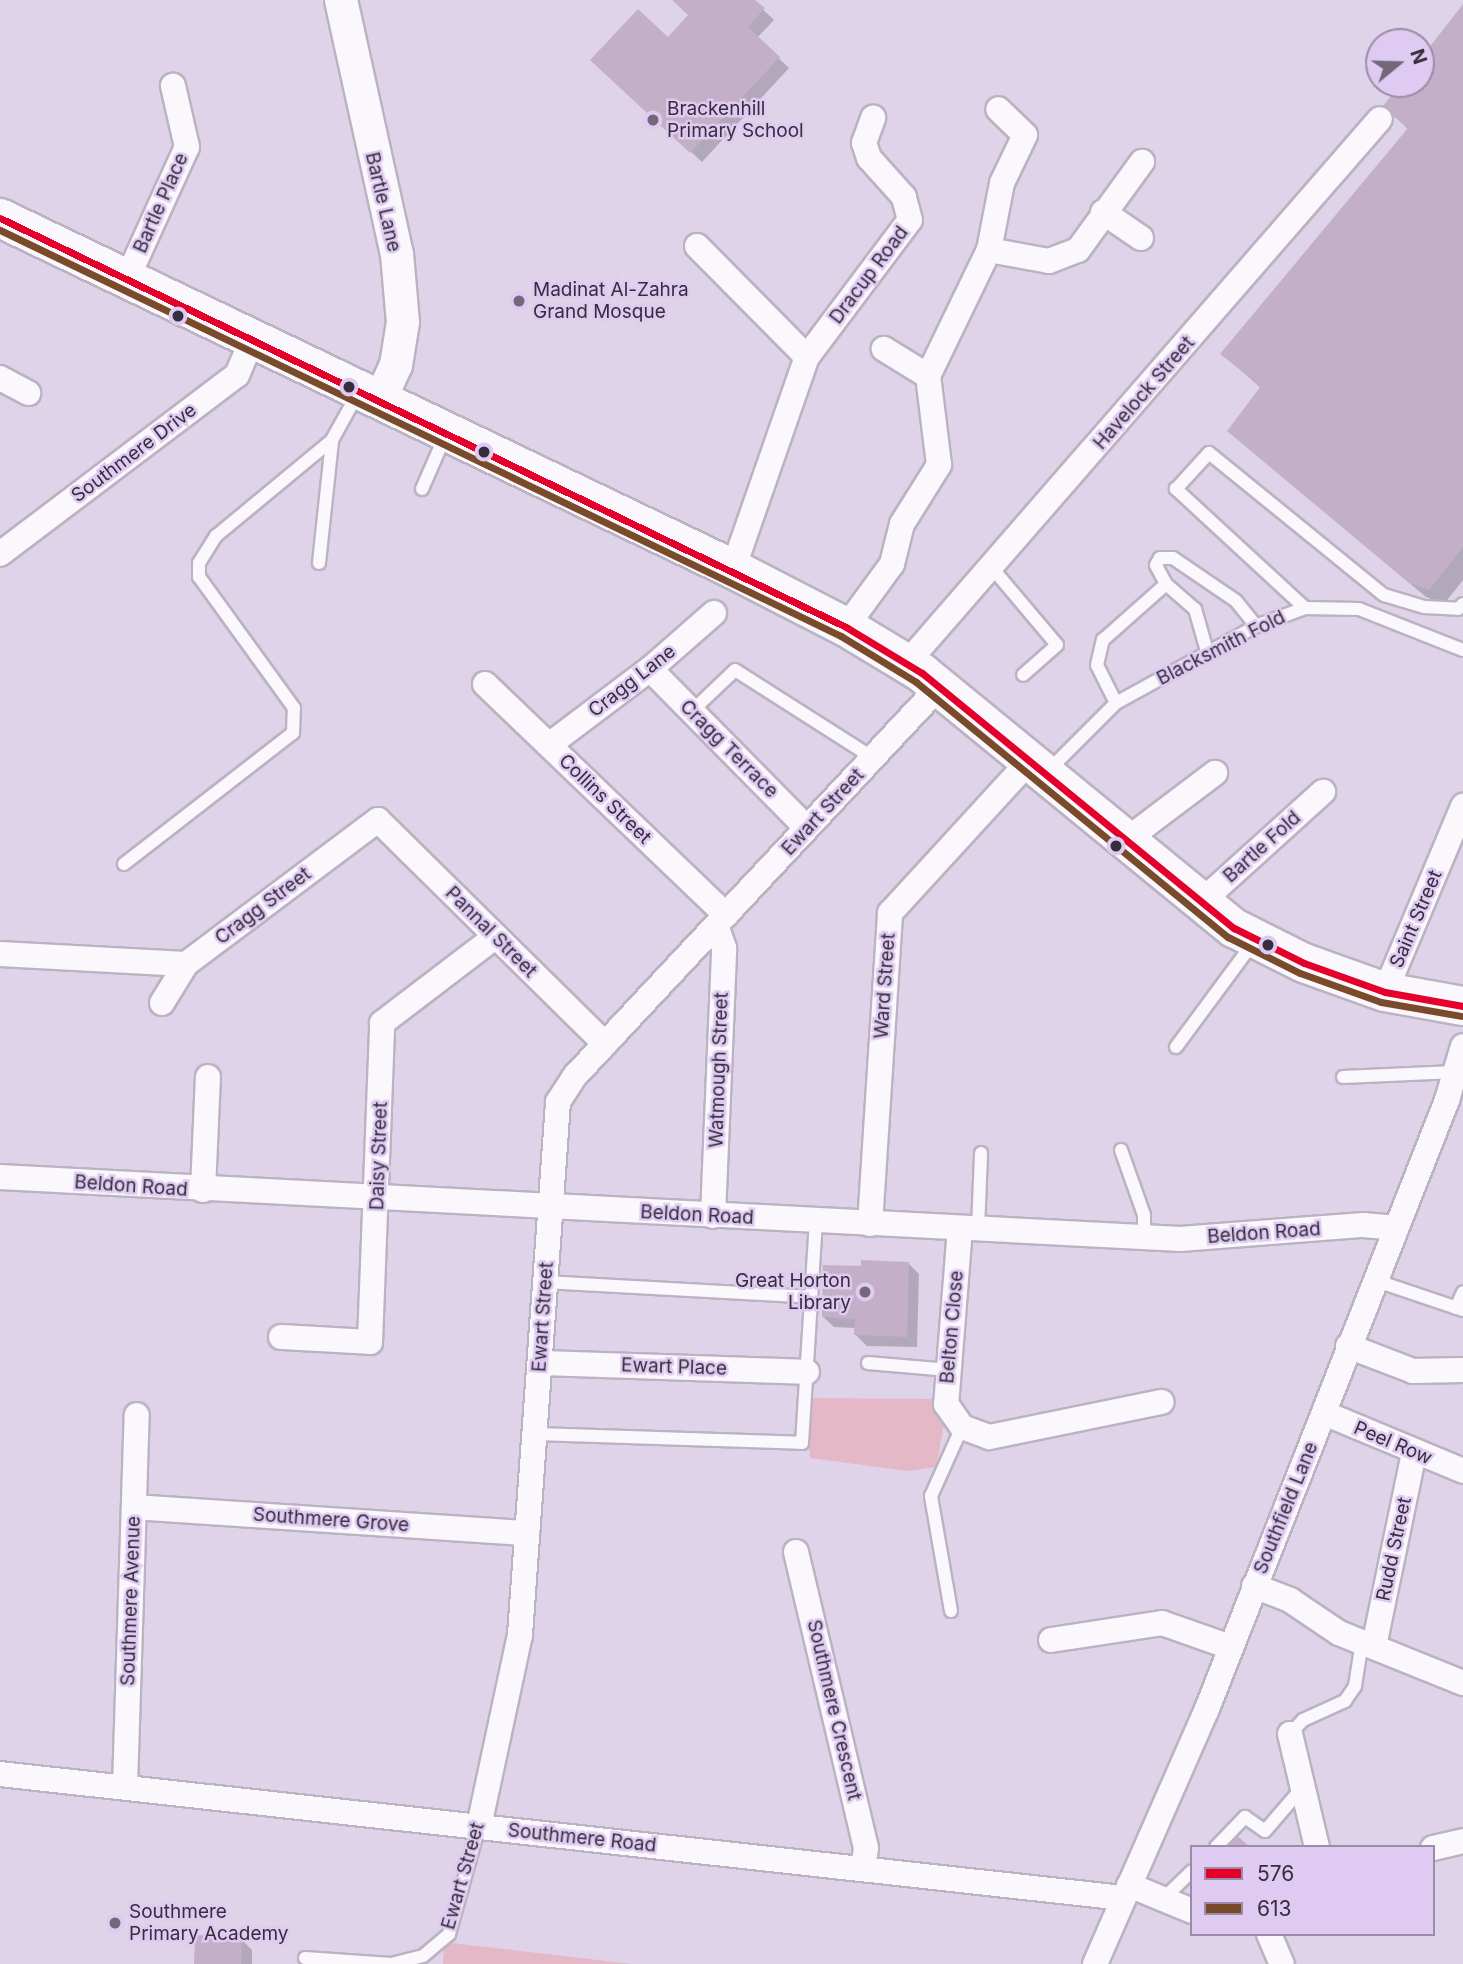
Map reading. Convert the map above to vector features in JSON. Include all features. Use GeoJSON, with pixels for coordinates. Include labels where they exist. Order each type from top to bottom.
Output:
{"type":"FeatureCollection","features":[{"type":"Feature","properties":{"kind":"main road"},"geometry":{"type":"LineString","coordinates":[[0,218],[446,433],[740,582],[846,627],[939,687],[1038,766],[1200,903],[1256,939],[1385,992],[1463,1006]]}},
{"type":"Feature","properties":{"kind":"street","name":"Bartle Lane"},"geometry":{"type":"LineString","coordinates":[[341,0],[397,254],[403,322],[396,365],[369,397]]}},
{"type":"Feature","properties":{"kind":"street","name":"Bartle Place"},"geometry":{"type":"LineString","coordinates":[[127,279],[187,147],[173,86]]}},
{"type":"Feature","properties":{"kind":"street"},"geometry":{"type":"LineString","coordinates":[[846,627],[892,564],[902,524],[939,465],[928,376],[989,250],[1002,183],[1025,135],[998,109]]}},
{"type":"Feature","properties":{"kind":"street","name":"Dracup Road"},"geometry":{"type":"LineString","coordinates":[[740,582],[807,357],[910,220],[904,197],[869,158],[864,142],[873,118]]}},
{"type":"Feature","properties":{"kind":"street","name":"Havelock Street"},"geometry":{"type":"LineString","coordinates":[[906,664],[993,569],[1380,120]]}},
{"type":"Feature","properties":{"kind":"street"},"geometry":{"type":"LineString","coordinates":[[989,250],[1049,261],[1078,250],[1103,212],[1142,162]]}},
{"type":"Feature","properties":{"kind":"street"},"geometry":{"type":"LineString","coordinates":[[1103,212],[1141,238]]}},
{"type":"Feature","properties":{"kind":"street"},"geometry":{"type":"LineString","coordinates":[[697,246],[807,357]]}},
{"type":"Feature","properties":{"kind":"street","name":"Southmere Drive"},"geometry":{"type":"LineString","coordinates":[[0,554],[237,375],[252,340]]}},
{"type":"Feature","properties":{"kind":"street"},"geometry":{"type":"LineString","coordinates":[[884,349],[928,376]]}},
{"type":"Feature","properties":{"kind":"street"},"geometry":{"type":"LineString","coordinates":[[0,378],[28,393]]}},
{"type":"Feature","properties":{"kind":"street","name":"Cragg Lane"},"geometry":{"type":"LineString","coordinates":[[549,745],[650,669],[714,613]]}},
{"type":"Feature","properties":{"kind":"street","name":"Cragg Terrace"},"geometry":{"type":"LineString","coordinates":[[650,669],[807,828]]}},
{"type":"Feature","properties":{"kind":"street","name":"Collins Street"},"geometry":{"type":"LineString","coordinates":[[485,684],[549,745],[721,920]]}},
{"type":"Feature","properties":{"kind":"street","name":"Ewart Street"},"geometry":{"type":"LineString","coordinates":[[478,1826],[520,1635],[558,1102],[605,1044],[939,687]]}},
{"type":"Feature","properties":{"kind":"street","name":"Ward Street"},"geometry":{"type":"LineString","coordinates":[[870,1224],[890,913],[1038,766]]}},
{"type":"Feature","properties":{"kind":"street"},"geometry":{"type":"LineString","coordinates":[[1125,841],[1215,773]]}},
{"type":"Feature","properties":{"kind":"street","name":"Bartle Fold"},"geometry":{"type":"LineString","coordinates":[[1200,903],[1323,792]]}},
{"type":"Feature","properties":{"kind":"street","name":"Pannal Street"},"geometry":{"type":"LineString","coordinates":[[378,820],[605,1044]]}},
{"type":"Feature","properties":{"kind":"street","name":"Cragg Street"},"geometry":{"type":"LineString","coordinates":[[162,1003],[186,964],[378,820]]}},
{"type":"Feature","properties":{"kind":"street","name":"Saint Street"},"geometry":{"type":"LineString","coordinates":[[1385,992],[1460,821]]}},
{"type":"Feature","properties":{"kind":"street","name":"Watmough Street"},"geometry":{"type":"LineString","coordinates":[[713,1216],[724,948],[721,920]]}},
{"type":"Feature","properties":{"kind":"street","name":"Daisy Street"},"geometry":{"type":"LineString","coordinates":[[281,1337],[370,1342],[378,1199],[382,1023],[496,936]]}},
{"type":"Feature","properties":{"kind":"street"},"geometry":{"type":"LineString","coordinates":[[0,954],[186,964]]}},
{"type":"Feature","properties":{"kind":"street","name":"Southfield Lane"},"geometry":{"type":"LineString","coordinates":[[1095,1964],[1230,1647],[1324,1413],[1373,1280],[1455,1101],[1455,1072],[1463,1046]]}},
{"type":"Feature","properties":{"kind":"street"},"geometry":{"type":"LineString","coordinates":[[203,1190],[208,1077]]}},
{"type":"Feature","properties":{"kind":"street","name":"Beldon Road"},"geometry":{"type":"LineString","coordinates":[[0,1177],[203,1190],[1144,1238],[1180,1239],[1363,1225],[1395,1228]]}},
{"type":"Feature","properties":{"kind":"street","name":"Belton Close"},"geometry":{"type":"LineString","coordinates":[[962,1427],[946,1404],[948,1370],[969,1229]]}},
{"type":"Feature","properties":{"kind":"street"},"geometry":{"type":"LineString","coordinates":[[1348,1346],[1413,1371],[1463,1370]]}},
{"type":"Feature","properties":{"kind":"street","name":"Ewart Place"},"geometry":{"type":"LineString","coordinates":[[540,1363],[807,1372]]}},
{"type":"Feature","properties":{"kind":"street"},"geometry":{"type":"LineString","coordinates":[[962,1427],[989,1437],[1161,1402]]}},
{"type":"Feature","properties":{"kind":"street","name":"Peel Row"},"geometry":{"type":"LineString","coordinates":[[1324,1413],[1463,1471]]}},
{"type":"Feature","properties":{"kind":"street","name":"Southmere Avenue"},"geometry":{"type":"LineString","coordinates":[[125,1787],[137,1415]]}},
{"type":"Feature","properties":{"kind":"street","name":"Rudd Street"},"geometry":{"type":"LineString","coordinates":[[1368,1644],[1414,1452]]}},
{"type":"Feature","properties":{"kind":"street","name":"Southmere Grove"},"geometry":{"type":"LineString","coordinates":[[134,1507],[527,1533]]}},
{"type":"Feature","properties":{"kind":"street","name":"Southmere Crescent"},"geometry":{"type":"LineString","coordinates":[[796,1552],[866,1848],[863,1869]]}},
{"type":"Feature","properties":{"kind":"street"},"geometry":{"type":"LineString","coordinates":[[1254,1586],[1290,1600],[1339,1633],[1463,1683]]}},
{"type":"Feature","properties":{"kind":"street"},"geometry":{"type":"LineString","coordinates":[[1051,1640],[1163,1623],[1230,1647]]}},
{"type":"Feature","properties":{"kind":"street"},"geometry":{"type":"LineString","coordinates":[[1290,1734],[1316,1845]]}},
{"type":"Feature","properties":{"kind":"street","name":"Southmere Road"},"geometry":{"type":"LineString","coordinates":[[0,1774],[863,1869],[1126,1891],[1163,1899],[1190,1910]]}},
{"type":"Feature","properties":{"kind":"street"},"geometry":{"type":"LineString","coordinates":[[1435,1848],[1463,1841]]}},
{"type":"Feature","properties":{"kind":"street"},"geometry":{"type":"LineString","coordinates":[[1270,1936],[1281,1964]]}},
{"type":"Feature","properties":{"kind":"lane"},"geometry":{"type":"LineString","coordinates":[[124,864],[293,733],[294,708],[199,577],[199,563],[216,536],[332,440],[369,397]]}},
{"type":"Feature","properties":{"kind":"lane"},"geometry":{"type":"LineString","coordinates":[[422,489],[446,433]]}},
{"type":"Feature","properties":{"kind":"lane"},"geometry":{"type":"LineString","coordinates":[[319,563],[332,440]]}},
{"type":"Feature","properties":{"kind":"lane"},"geometry":{"type":"LineString","coordinates":[[1305,608],[1176,489],[1209,453],[1384,595],[1424,607],[1458,609],[1463,604]]}},
{"type":"Feature","properties":{"kind":"lane"},"geometry":{"type":"LineString","coordinates":[[1207,651],[1195,609],[1166,584],[1156,565],[1160,558],[1173,558],[1236,601],[1256,626]]}},
{"type":"Feature","properties":{"kind":"lane"},"geometry":{"type":"LineString","coordinates":[[993,569],[1057,645],[1023,675]]}},
{"type":"Feature","properties":{"kind":"lane"},"geometry":{"type":"LineString","coordinates":[[1116,703],[1097,665],[1103,640],[1166,584]]}},
{"type":"Feature","properties":{"kind":"lane","name":"Blacksmith Fold"},"geometry":{"type":"LineString","coordinates":[[1038,766],[1116,703],[1256,626],[1305,608],[1359,609],[1463,650]]}},
{"type":"Feature","properties":{"kind":"lane"},"geometry":{"type":"LineString","coordinates":[[692,711],[735,670],[873,758]]}},
{"type":"Feature","properties":{"kind":"lane"},"geometry":{"type":"LineString","coordinates":[[1176,1047],[1256,939]]}},
{"type":"Feature","properties":{"kind":"lane"},"geometry":{"type":"LineString","coordinates":[[1343,1077],[1455,1072]]}},
{"type":"Feature","properties":{"kind":"lane"},"geometry":{"type":"LineString","coordinates":[[1121,1150],[1144,1215],[1144,1238]]}},
{"type":"Feature","properties":{"kind":"lane"},"geometry":{"type":"LineString","coordinates":[[969,1229],[981,1153]]}},
{"type":"Feature","properties":{"kind":"lane"},"geometry":{"type":"LineString","coordinates":[[535,1434],[799,1445],[803,1437],[816,1221]]}},
{"type":"Feature","properties":{"kind":"lane"},"geometry":{"type":"LineString","coordinates":[[1373,1280],[1460,1309],[1463,1292]]}},
{"type":"Feature","properties":{"kind":"lane"},"geometry":{"type":"LineString","coordinates":[[546,1282],[811,1297]]}},
{"type":"Feature","properties":{"kind":"lane"},"geometry":{"type":"LineString","coordinates":[[868,1363],[948,1370]]}},
{"type":"Feature","properties":{"kind":"lane"},"geometry":{"type":"LineString","coordinates":[[951,1611],[931,1496],[962,1427]]}},
{"type":"Feature","properties":{"kind":"lane"},"geometry":{"type":"LineString","coordinates":[[1290,1734],[1303,1720],[1345,1701],[1355,1686],[1368,1644]]}},
{"type":"Feature","properties":{"kind":"lane"},"geometry":{"type":"LineString","coordinates":[[1218,1845],[1245,1817],[1265,1830],[1302,1788]]}},
{"type":"Feature","properties":{"kind":"lane","name":"Ewart Street"},"geometry":{"type":"LineString","coordinates":[[305,1958],[391,1964],[423,1956],[449,1934],[478,1826]]}},
{"type":"Feature","properties":{"kind":"lane"},"geometry":{"type":"LineString","coordinates":[[1163,1899],[1190,1873]]}},
{"type":"Feature","properties":{"kind":"shaded area"},"geometry":{"type":"Polygon","coordinates":[[[808,1398],[935,1399],[944,1424],[936,1467],[908,1471],[810,1458],[808,1398]]]}},
{"type":"Feature","properties":{"kind":"shaded area"},"geometry":{"type":"Polygon","coordinates":[[[444,1942],[632,1964],[443,1964],[444,1942]]]}},
{"type":"Feature","properties":{"kind":"building"},"geometry":{"type":"Polygon","coordinates":[[[672,0],[755,0],[765,8],[748,27],[780,57],[690,153],[590,60],[638,9],[668,37],[688,15],[672,0]]]}},
{"type":"Feature","properties":{"kind":"building"},"geometry":{"type":"Polygon","coordinates":[[[1463,4],[1463,547],[1429,590],[1409,583],[1227,431],[1261,386],[1220,354],[1408,128],[1382,107],[1389,98],[1435,98],[1435,40],[1463,4]]]}},
{"type":"Feature","properties":{"kind":"building","name":"Great Horton Library"},"geometry":{"type":"Polygon","coordinates":[[[861,1260],[909,1262],[907,1337],[854,1335],[855,1319],[822,1317],[823,1265],[861,1266],[861,1260]]]}},
{"type":"Feature","properties":{"kind":"building"},"geometry":{"type":"Polygon","coordinates":[[[1234,1833],[1248,1845],[1225,1845],[1234,1833]]]}},
{"type":"Feature","properties":{"kind":"building"},"geometry":{"type":"Polygon","coordinates":[[[195,1935],[242,1937],[241,1964],[194,1964],[195,1935]]]}},
{"type":"Feature","properties":{"kind":"transit line","name":"576"},"geometry":{"type":"LineString","coordinates":[[0,218],[846,627],[922,673],[1234,928],[1304,963],[1385,992],[1463,1006]]}},
{"type":"Feature","properties":{"kind":"transit line","name":"613"},"geometry":{"type":"LineString","coordinates":[[0,230],[841,636],[916,682],[1228,937],[1300,973],[1381,1002],[1461,1016]]}},
{"type":"Feature","properties":{"kind":"place","name":"Brackenhill Primary School"},"geometry":{"type":"Point","coordinates":[653,120]}},
{"type":"Feature","properties":{"kind":"place","name":"Madinat Al-Zahra Grand Mosque"},"geometry":{"type":"Point","coordinates":[519,301]}},
{"type":"Feature","properties":{"kind":"place","name":"Great Horton Library"},"geometry":{"type":"Point","coordinates":[865,1292]}},
{"type":"Feature","properties":{"kind":"place","name":"Southmere Primary Academy"},"geometry":{"type":"Point","coordinates":[115,1923]}}]}
